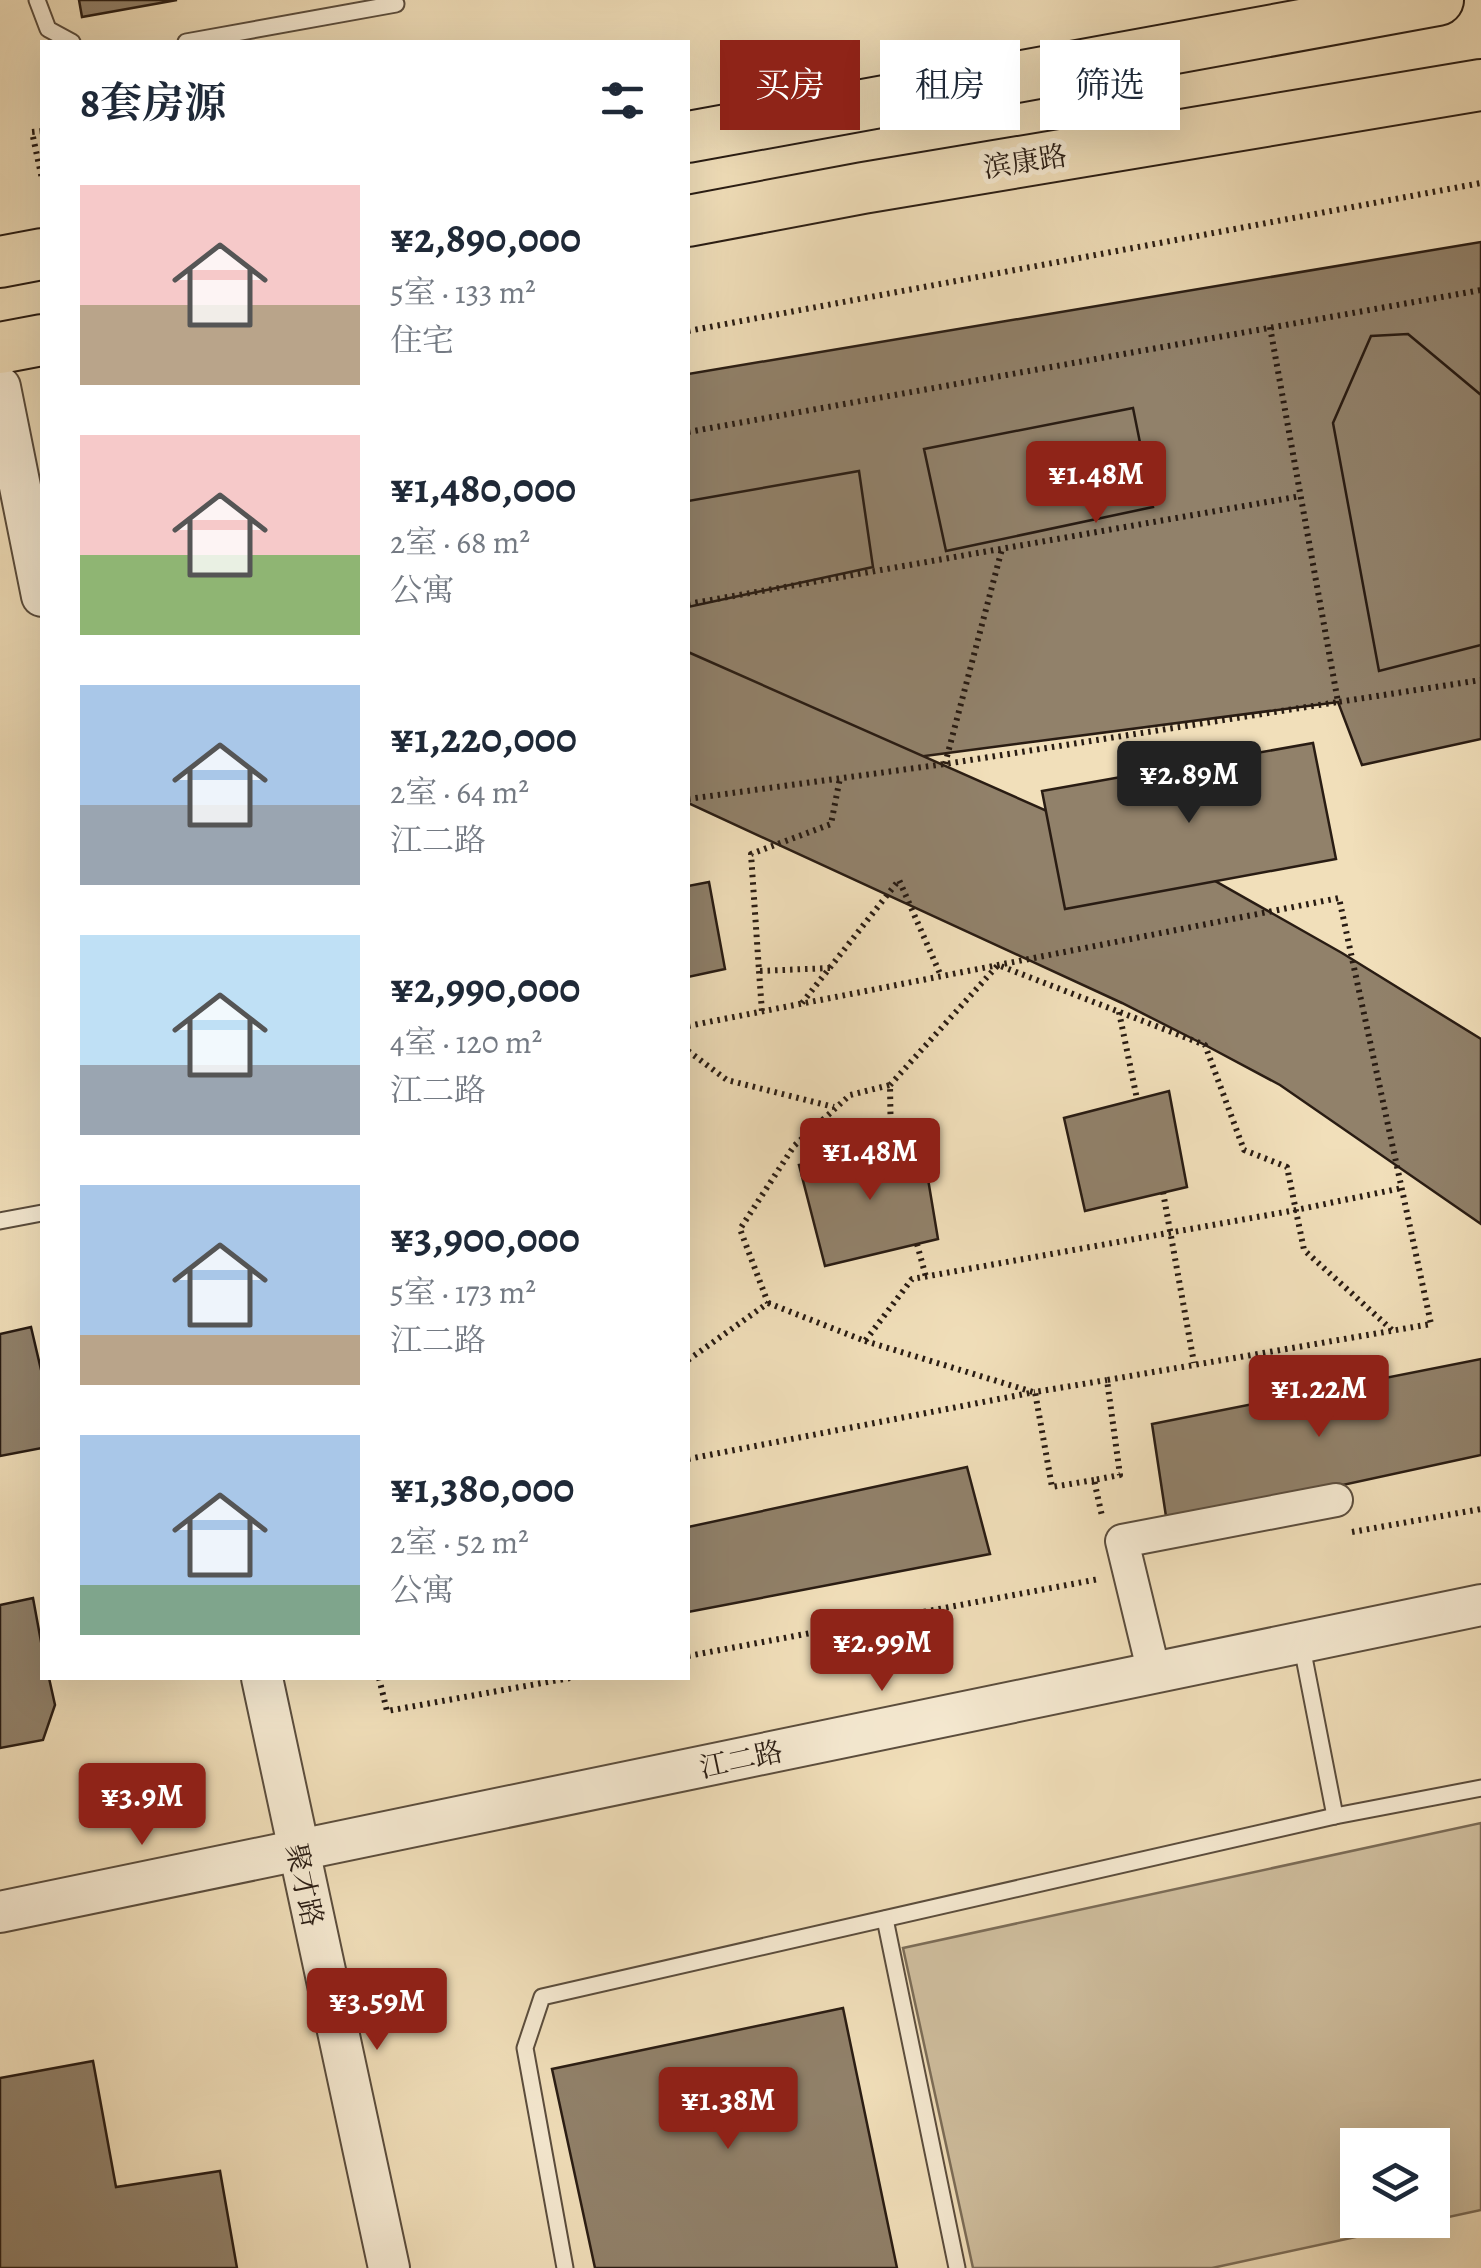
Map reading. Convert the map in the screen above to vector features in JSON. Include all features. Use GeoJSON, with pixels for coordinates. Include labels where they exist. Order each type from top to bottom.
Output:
{"type":"FeatureCollection","features":[{"type":"Feature","properties":{"kind":"main road"},"geometry":{"type":"LineString","coordinates":[[690,137],[1438,0]]}},
{"type":"Feature","properties":{"kind":"main road","name":"滨康路"},"geometry":{"type":"LineString","coordinates":[[690,221],[1481,85]]}},
{"type":"Feature","properties":{"kind":"main road"},"geometry":{"type":"LineString","coordinates":[[0,262],[40,254]]}},
{"type":"Feature","properties":{"kind":"main road"},"geometry":{"type":"LineString","coordinates":[[0,348],[40,340]]}},
{"type":"Feature","properties":{"kind":"street"},"geometry":{"type":"LineString","coordinates":[[0,387],[40,586]]}},
{"type":"Feature","properties":{"kind":"street"},"geometry":{"type":"LineString","coordinates":[[1154,1673],[1122,1541],[1336,1500]]}},
{"type":"Feature","properties":{"kind":"street","name":"江二路"},"geometry":{"type":"LineString","coordinates":[[0,1912],[1481,1605]]}},
{"type":"Feature","properties":{"kind":"street","name":"聚才路"},"geometry":{"type":"LineString","coordinates":[[262,1680],[389,2268]]}},
{"type":"Feature","properties":{"kind":"lane"},"geometry":{"type":"LineString","coordinates":[[37,0],[48,29],[68,40]]}},
{"type":"Feature","properties":{"kind":"lane"},"geometry":{"type":"LineString","coordinates":[[197,40],[396,4]]}},
{"type":"Feature","properties":{"kind":"lane"},"geometry":{"type":"LineString","coordinates":[[0,1221],[40,1213]]}},
{"type":"Feature","properties":{"kind":"lane"},"geometry":{"type":"LineString","coordinates":[[1301,1642],[1335,1816]]}},
{"type":"Feature","properties":{"kind":"lane"},"geometry":{"type":"LineString","coordinates":[[566,2268],[525,2048],[542,1997],[1335,1816],[1481,1788]]}},
{"type":"Feature","properties":{"kind":"lane"},"geometry":{"type":"LineString","coordinates":[[885,1918],[957,2268]]}},
{"type":"Feature","properties":{"kind":"path"},"geometry":{"type":"LineString","coordinates":[[40,131],[32,132],[40,170]]}},
{"type":"Feature","properties":{"kind":"path"},"geometry":{"type":"LineString","coordinates":[[690,330],[1481,183]]}},
{"type":"Feature","properties":{"kind":"path"},"geometry":{"type":"LineString","coordinates":[[690,432],[1481,290]]}},
{"type":"Feature","properties":{"kind":"path"},"geometry":{"type":"LineString","coordinates":[[1270,327],[1338,702]]}},
{"type":"Feature","properties":{"kind":"path"},"geometry":{"type":"LineString","coordinates":[[690,604],[1301,496]]}},
{"type":"Feature","properties":{"kind":"path"},"geometry":{"type":"LineString","coordinates":[[945,764],[1002,549]]}},
{"type":"Feature","properties":{"kind":"path"},"geometry":{"type":"LineString","coordinates":[[690,799],[945,764],[1481,680]]}},
{"type":"Feature","properties":{"kind":"path"},"geometry":{"type":"LineString","coordinates":[[762,1012],[750,854],[831,824],[840,778]]}},
{"type":"Feature","properties":{"kind":"path"},"geometry":{"type":"LineString","coordinates":[[801,1004],[900,880],[941,976]]}},
{"type":"Feature","properties":{"kind":"path"},"geometry":{"type":"LineString","coordinates":[[690,1026],[1339,898],[1431,1324],[1194,1363],[690,1459]]}},
{"type":"Feature","properties":{"kind":"path"},"geometry":{"type":"LineString","coordinates":[[998,964],[1205,1044],[1244,1150],[1287,1167],[1304,1250],[1392,1331]]}},
{"type":"Feature","properties":{"kind":"path"},"geometry":{"type":"LineString","coordinates":[[998,964],[890,1084],[850,1095],[794,1146],[740,1228],[768,1303],[864,1341],[1035,1392]]}},
{"type":"Feature","properties":{"kind":"path"},"geometry":{"type":"LineString","coordinates":[[759,970],[830,968]]}},
{"type":"Feature","properties":{"kind":"path"},"geometry":{"type":"LineString","coordinates":[[1119,1011],[1137,1100]]}},
{"type":"Feature","properties":{"kind":"path"},"geometry":{"type":"LineString","coordinates":[[690,1052],[727,1080],[835,1108]]}},
{"type":"Feature","properties":{"kind":"path"},"geometry":{"type":"LineString","coordinates":[[890,1084],[890,1148]]}},
{"type":"Feature","properties":{"kind":"path"},"geometry":{"type":"LineString","coordinates":[[864,1341],[912,1279],[1402,1188]]}},
{"type":"Feature","properties":{"kind":"path"},"geometry":{"type":"LineString","coordinates":[[1163,1192],[1194,1363]]}},
{"type":"Feature","properties":{"kind":"path"},"geometry":{"type":"LineString","coordinates":[[917,1244],[926,1277]]}},
{"type":"Feature","properties":{"kind":"path"},"geometry":{"type":"LineString","coordinates":[[690,1359],[768,1303]]}},
{"type":"Feature","properties":{"kind":"path"},"geometry":{"type":"LineString","coordinates":[[1035,1392],[1052,1487],[1094,1480],[1120,1475],[1107,1380]]}},
{"type":"Feature","properties":{"kind":"path"},"geometry":{"type":"LineString","coordinates":[[1094,1480],[1106,1533]]}},
{"type":"Feature","properties":{"kind":"path"},"geometry":{"type":"LineString","coordinates":[[1346,1534],[1481,1508]]}},
{"type":"Feature","properties":{"kind":"path"},"geometry":{"type":"LineString","coordinates":[[690,1656],[1113,1577]]}},
{"type":"Feature","properties":{"kind":"path"},"geometry":{"type":"LineString","coordinates":[[379,1680],[386,1712],[559,1680]]}},
{"type":"Feature","properties":{"kind":"shaded area"},"geometry":{"type":"Polygon","coordinates":[[[1481,1823],[1481,2210],[1450,2217],[1450,2128],[1340,2128],[1340,2238],[1351,2238],[1212,2268],[973,2268],[903,1948],[1481,1823]]]}},
{"type":"Feature","properties":{"kind":"building"},"geometry":{"type":"Polygon","coordinates":[[[79,0],[177,0],[82,17],[79,0]]]}},
{"type":"Feature","properties":{"kind":"building"},"geometry":{"type":"Polygon","coordinates":[[[1481,242],[1481,739],[1362,765],[1338,702],[690,787],[690,374],[1481,242]]]}},
{"type":"Feature","properties":{"kind":"building"},"geometry":{"type":"Polygon","coordinates":[[[1408,334],[1481,395],[1481,645],[1379,671],[1333,423],[1371,336],[1408,334]]]}},
{"type":"Feature","properties":{"kind":"building"},"geometry":{"type":"Polygon","coordinates":[[[1133,408],[1153,507],[946,551],[924,449],[1133,408]]]}},
{"type":"Feature","properties":{"kind":"building"},"geometry":{"type":"Polygon","coordinates":[[[859,471],[873,567],[690,607],[690,501],[859,471]]]}},
{"type":"Feature","properties":{"kind":"building"},"geometry":{"type":"Polygon","coordinates":[[[690,653],[1117,842],[1163,761],[1198,779],[1157,848],[1342,953],[1481,1039],[1481,1224],[1280,1085],[1122,1003],[690,804],[690,653]]]}},
{"type":"Feature","properties":{"kind":"building"},"geometry":{"type":"Polygon","coordinates":[[[1313,743],[1336,859],[1065,909],[1042,791],[1313,743]]]}},
{"type":"Feature","properties":{"kind":"building"},"geometry":{"type":"Polygon","coordinates":[[[709,882],[725,969],[690,977],[690,886],[709,882]]]}},
{"type":"Feature","properties":{"kind":"building"},"geometry":{"type":"Polygon","coordinates":[[[1169,1091],[1187,1187],[1085,1211],[1064,1118],[1169,1091]]]}},
{"type":"Feature","properties":{"kind":"building"},"geometry":{"type":"Polygon","coordinates":[[[922,1143],[938,1239],[825,1266],[799,1165],[922,1143]]]}},
{"type":"Feature","properties":{"kind":"building"},"geometry":{"type":"Polygon","coordinates":[[[31,1327],[40,1365],[40,1448],[0,1456],[0,1334],[31,1327]]]}},
{"type":"Feature","properties":{"kind":"building"},"geometry":{"type":"Polygon","coordinates":[[[1481,1359],[1481,1455],[1167,1523],[1152,1424],[1481,1359]]]}},
{"type":"Feature","properties":{"kind":"building"},"geometry":{"type":"Polygon","coordinates":[[[967,1467],[990,1554],[690,1612],[690,1527],[967,1467]]]}},
{"type":"Feature","properties":{"kind":"building"},"geometry":{"type":"Polygon","coordinates":[[[33,1598],[40,1636],[40,1680],[49,1680],[55,1705],[43,1740],[0,1748],[0,1605],[33,1598]]]}},
{"type":"Feature","properties":{"kind":"building"},"geometry":{"type":"Polygon","coordinates":[[[843,2008],[897,2268],[595,2268],[552,2069],[843,2008]]]}},
{"type":"Feature","properties":{"kind":"building"},"geometry":{"type":"Polygon","coordinates":[[[93,2061],[116,2187],[220,2171],[237,2268],[0,2268],[0,2078],[93,2061]]]}}]}
